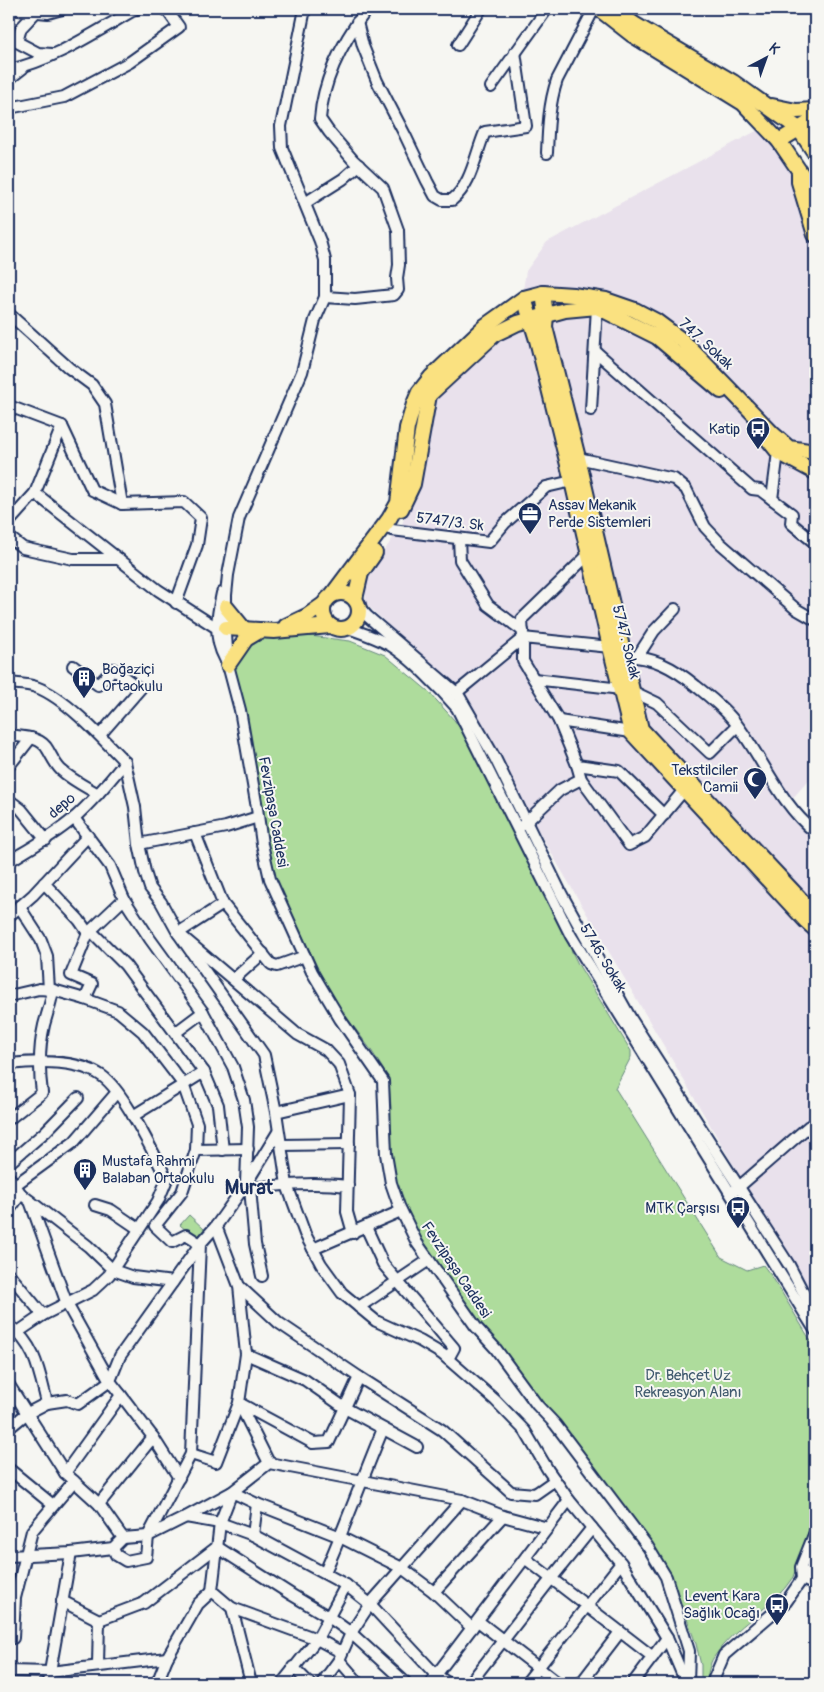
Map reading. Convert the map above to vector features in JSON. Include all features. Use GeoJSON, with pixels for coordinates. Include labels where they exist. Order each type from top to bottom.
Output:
{"type":"FeatureCollection","features":[{"type":"Feature","properties":{"kind":"main road"},"geometry":{"type":"LineString","coordinates":[[599,9],[632,34],[743,103],[779,141],[815,194]]}},
{"type":"Feature","properties":{"kind":"main road"},"geometry":{"type":"LineString","coordinates":[[614,9],[634,24],[733,82],[799,129],[815,153]]}},
{"type":"Feature","properties":{"kind":"main road"},"geometry":{"type":"LineString","coordinates":[[762,103],[786,110],[815,110]]}},
{"type":"Feature","properties":{"kind":"main road"},"geometry":{"type":"LineString","coordinates":[[779,141],[815,118]]}},
{"type":"Feature","properties":{"kind":"main road"},"geometry":{"type":"LineString","coordinates":[[799,170],[815,159]]}},
{"type":"Feature","properties":{"kind":"main road"},"geometry":{"type":"LineString","coordinates":[[799,170],[799,182],[815,235]]}},
{"type":"Feature","properties":{"kind":"main road","name":"747. Sokak"},"geometry":{"type":"LineString","coordinates":[[328,600],[384,526],[398,503],[407,428],[414,404],[420,392],[431,377],[485,326],[524,298],[543,293],[606,300],[635,310],[656,321],[683,341],[773,434],[789,448],[815,452]]}},
{"type":"Feature","properties":{"kind":"main road","name":"5747. Sokak"},"geometry":{"type":"LineString","coordinates":[[543,293],[546,315],[545,327],[631,656],[626,690],[632,732],[815,929]]}},
{"type":"Feature","properties":{"kind":"main road","name":"5747. Sokak"},"geometry":{"type":"LineString","coordinates":[[524,298],[537,340],[572,481],[610,647],[641,729],[815,915]]}},
{"type":"Feature","properties":{"kind":"main road"},"geometry":{"type":"LineString","coordinates":[[221,628],[267,631],[330,626],[348,628],[352,626],[358,617],[357,603],[361,573],[392,530],[413,484],[429,395],[495,334],[530,319],[565,310],[597,307]]}},
{"type":"Feature","properties":{"kind":"main road","name":"747. Sokak"},"geometry":{"type":"LineString","coordinates":[[597,307],[657,337],[736,404],[778,452],[815,472]]}},
{"type":"Feature","properties":{"kind":"main road"},"geometry":{"type":"LineString","coordinates":[[228,665],[246,639],[307,616],[328,600],[344,593],[357,603]]}},
{"type":"Feature","properties":{"kind":"main road"},"geometry":{"type":"LineString","coordinates":[[328,600],[324,616],[330,626]]}},
{"type":"Feature","properties":{"kind":"main road"},"geometry":{"type":"LineString","coordinates":[[226,607],[244,629]]}},
{"type":"Feature","properties":{"kind":"street"},"geometry":{"type":"LineString","coordinates":[[9,9],[48,13],[62,9]]}},
{"type":"Feature","properties":{"kind":"street"},"geometry":{"type":"LineString","coordinates":[[9,70],[55,55],[136,9]]}},
{"type":"Feature","properties":{"kind":"street"},"geometry":{"type":"LineString","coordinates":[[9,108],[64,97],[130,62],[179,27],[166,9]]}},
{"type":"Feature","properties":{"kind":"street"},"geometry":{"type":"LineString","coordinates":[[221,628],[226,607],[228,575],[239,518],[302,372],[315,320],[325,297],[325,260],[320,241],[282,148],[281,126],[306,9]]}},
{"type":"Feature","properties":{"kind":"street"},"geometry":{"type":"LineString","coordinates":[[325,297],[355,300],[394,295],[398,290],[398,230],[383,188],[359,165],[329,132],[320,119],[323,92],[333,66],[357,22],[367,9]]}},
{"type":"Feature","properties":{"kind":"street"},"geometry":{"type":"LineString","coordinates":[[458,45],[482,9]]}},
{"type":"Feature","properties":{"kind":"street"},"geometry":{"type":"LineString","coordinates":[[490,87],[547,9]]}},
{"type":"Feature","properties":{"kind":"street"},"geometry":{"type":"LineString","coordinates":[[548,153],[550,107],[557,80],[594,9]]}},
{"type":"Feature","properties":{"kind":"street"},"geometry":{"type":"LineString","coordinates":[[35,13],[21,28],[13,42],[38,53],[55,55]]}},
{"type":"Feature","properties":{"kind":"street"},"geometry":{"type":"LineString","coordinates":[[357,22],[363,46],[376,81],[435,196],[442,200],[452,200],[458,195],[468,179],[484,132],[526,126],[515,52]]}},
{"type":"Feature","properties":{"kind":"street"},"geometry":{"type":"LineString","coordinates":[[9,79],[26,66]]}},
{"type":"Feature","properties":{"kind":"street"},"geometry":{"type":"LineString","coordinates":[[305,203],[343,179],[359,165]]}},
{"type":"Feature","properties":{"kind":"street"},"geometry":{"type":"LineString","coordinates":[[592,410],[597,307]]}},
{"type":"Feature","properties":{"kind":"street"},"geometry":{"type":"LineString","coordinates":[[9,314],[69,368],[92,385],[105,404],[122,504]]}},
{"type":"Feature","properties":{"kind":"street"},"geometry":{"type":"LineString","coordinates":[[595,351],[752,489],[760,490],[792,514],[791,523],[815,543]]}},
{"type":"Feature","properties":{"kind":"street"},"geometry":{"type":"LineString","coordinates":[[9,406],[62,426],[92,490],[122,504],[184,502],[202,518],[197,545],[176,603]]}},
{"type":"Feature","properties":{"kind":"street"},"geometry":{"type":"LineString","coordinates":[[9,522],[34,493],[62,426]]}},
{"type":"Feature","properties":{"kind":"street"},"geometry":{"type":"LineString","coordinates":[[772,499],[778,452]]}},
{"type":"Feature","properties":{"kind":"street"},"geometry":{"type":"LineString","coordinates":[[578,458],[674,478],[686,489],[704,527],[796,609],[815,620]]}},
{"type":"Feature","properties":{"kind":"street","name":"5747/3. Sk"},"geometry":{"type":"LineString","coordinates":[[392,530],[488,542],[505,523],[546,487],[572,481]]}},
{"type":"Feature","properties":{"kind":"street"},"geometry":{"type":"LineString","coordinates":[[34,493],[176,603],[221,628]]}},
{"type":"Feature","properties":{"kind":"street"},"geometry":{"type":"LineString","coordinates":[[9,536],[23,548],[73,559],[119,559]]}},
{"type":"Feature","properties":{"kind":"street"},"geometry":{"type":"LineString","coordinates":[[459,539],[460,560],[488,605],[523,634],[610,647]]}},
{"type":"Feature","properties":{"kind":"street"},"geometry":{"type":"LineString","coordinates":[[589,554],[522,619],[523,661],[559,721],[577,765],[580,780],[629,846],[645,837],[684,790]]}},
{"type":"Feature","properties":{"kind":"street"},"geometry":{"type":"LineString","coordinates":[[221,628],[216,619],[228,575]]}},
{"type":"Feature","properties":{"kind":"street","name":"5746. Sokak"},"geometry":{"type":"LineString","coordinates":[[357,603],[367,616],[456,693],[495,758],[562,895],[631,1019],[815,1330]]}},
{"type":"Feature","properties":{"kind":"street"},"geometry":{"type":"LineString","coordinates":[[675,609],[631,656],[665,664],[718,703],[737,726],[792,810],[815,832]]}},
{"type":"Feature","properties":{"kind":"street","name":"Fevzipaşa Caddesi"},"geometry":{"type":"LineString","coordinates":[[221,628],[228,665],[240,710],[262,844],[270,879],[312,972],[340,1020],[383,1081],[386,1154],[391,1183],[401,1211],[417,1243],[476,1327],[496,1349],[537,1405],[555,1424],[652,1554],[666,1577],[689,1651],[687,1683]]}},
{"type":"Feature","properties":{"kind":"street","name":"5746. Sokak"},"geometry":{"type":"LineString","coordinates":[[348,628],[390,645],[447,696],[456,708],[571,936],[734,1191],[788,1265],[815,1314]]}},
{"type":"Feature","properties":{"kind":"street"},"geometry":{"type":"LineString","coordinates":[[456,693],[523,634]]}},
{"type":"Feature","properties":{"kind":"street"},"geometry":{"type":"LineString","coordinates":[[73,666],[98,686],[113,669],[140,689],[100,735]]}},
{"type":"Feature","properties":{"kind":"street"},"geometry":{"type":"LineString","coordinates":[[534,679],[626,690],[657,703],[710,753],[737,726]]}},
{"type":"Feature","properties":{"kind":"street"},"geometry":{"type":"LineString","coordinates":[[9,683],[34,686],[53,695],[100,735],[125,762],[135,808],[144,872],[150,888],[161,902],[178,933],[264,1055],[282,1145],[287,1185],[305,1234],[321,1264],[342,1293],[376,1321],[420,1341],[448,1359],[495,1400],[525,1431],[569,1500],[621,1563],[667,1638],[687,1683]]}},
{"type":"Feature","properties":{"kind":"street"},"geometry":{"type":"LineString","coordinates":[[559,721],[632,732]]}},
{"type":"Feature","properties":{"kind":"street"},"geometry":{"type":"LineString","coordinates":[[9,735],[31,738],[47,747],[54,763],[98,794]]}},
{"type":"Feature","properties":{"kind":"street"},"geometry":{"type":"LineString","coordinates":[[9,766],[31,738]]}},
{"type":"Feature","properties":{"kind":"street","name":"depo"},"geometry":{"type":"LineString","coordinates":[[9,861],[46,840],[74,818],[98,794],[125,762]]}},
{"type":"Feature","properties":{"kind":"street"},"geometry":{"type":"LineString","coordinates":[[577,765],[619,771],[664,815]]}},
{"type":"Feature","properties":{"kind":"street"},"geometry":{"type":"LineString","coordinates":[[517,829],[527,823],[560,790],[580,780]]}},
{"type":"Feature","properties":{"kind":"street"},"geometry":{"type":"LineString","coordinates":[[9,800],[21,809],[46,840]]}},
{"type":"Feature","properties":{"kind":"street"},"geometry":{"type":"LineString","coordinates":[[139,844],[226,828],[258,817]]}},
{"type":"Feature","properties":{"kind":"street"},"geometry":{"type":"LineString","coordinates":[[74,818],[110,866],[124,899],[202,1012],[233,1067],[244,1100],[248,1128],[248,1186],[255,1244],[262,1276]]}},
{"type":"Feature","properties":{"kind":"street"},"geometry":{"type":"LineString","coordinates":[[195,833],[223,904],[263,954],[275,966],[305,956]]}},
{"type":"Feature","properties":{"kind":"street"},"geometry":{"type":"LineString","coordinates":[[9,916],[34,895],[88,836]]}},
{"type":"Feature","properties":{"kind":"street"},"geometry":{"type":"LineString","coordinates":[[44,883],[79,920],[88,933],[94,934],[125,965],[204,1072],[218,1105],[223,1150]]}},
{"type":"Feature","properties":{"kind":"street"},"geometry":{"type":"LineString","coordinates":[[85,999],[92,984],[71,975],[88,933],[124,899]]}},
{"type":"Feature","properties":{"kind":"street"},"geometry":{"type":"LineString","coordinates":[[178,933],[223,904]]}},
{"type":"Feature","properties":{"kind":"street"},"geometry":{"type":"LineString","coordinates":[[9,1119],[42,1093],[40,1061],[44,1026],[51,1006],[47,956],[41,940],[19,906]]}},
{"type":"Feature","properties":{"kind":"street"},"geometry":{"type":"LineString","coordinates":[[178,933],[297,1034],[326,1050],[339,1064],[350,1095],[347,1212],[353,1233]]}},
{"type":"Feature","properties":{"kind":"street"},"geometry":{"type":"LineString","coordinates":[[234,979],[263,954]]}},
{"type":"Feature","properties":{"kind":"street"},"geometry":{"type":"LineString","coordinates":[[9,996],[39,989],[51,990],[85,999],[118,1011],[142,1032],[183,1084],[197,1124],[196,1150],[182,1192],[155,1226],[172,1242],[186,1235],[200,1244]]}},
{"type":"Feature","properties":{"kind":"street"},"geometry":{"type":"LineString","coordinates":[[175,1033],[202,1012]]}},
{"type":"Feature","properties":{"kind":"street"},"geometry":{"type":"LineString","coordinates":[[9,1064],[40,1061],[84,1067],[102,1076],[117,1092],[133,1116],[167,1178],[158,1202],[113,1270],[93,1290],[43,1315],[18,1332]]}},
{"type":"Feature","properties":{"kind":"street"},"geometry":{"type":"LineString","coordinates":[[133,1116],[204,1072]]}},
{"type":"Feature","properties":{"kind":"street"},"geometry":{"type":"LineString","coordinates":[[9,1210],[15,1185],[74,1142],[117,1092]]}},
{"type":"Feature","properties":{"kind":"street"},"geometry":{"type":"LineString","coordinates":[[276,1112],[350,1095]]}},
{"type":"Feature","properties":{"kind":"street"},"geometry":{"type":"LineString","coordinates":[[9,1163],[45,1132],[78,1098]]}},
{"type":"Feature","properties":{"kind":"street"},"geometry":{"type":"LineString","coordinates":[[734,1191],[809,1126]]}},
{"type":"Feature","properties":{"kind":"street"},"geometry":{"type":"LineString","coordinates":[[9,1428],[26,1414],[47,1403],[67,1400],[78,1404],[110,1381],[120,1356],[200,1244],[248,1186],[278,1132]]}},
{"type":"Feature","properties":{"kind":"street"},"geometry":{"type":"LineString","coordinates":[[282,1145],[349,1144]]}},
{"type":"Feature","properties":{"kind":"street"},"geometry":{"type":"LineString","coordinates":[[196,1150],[248,1149]]}},
{"type":"Feature","properties":{"kind":"street"},"geometry":{"type":"LineString","coordinates":[[248,1186],[334,1184],[348,1186]]}},
{"type":"Feature","properties":{"kind":"street"},"geometry":{"type":"LineString","coordinates":[[15,1185],[30,1201],[88,1246],[113,1270],[133,1277],[174,1282]]}},
{"type":"Feature","properties":{"kind":"street"},"geometry":{"type":"LineString","coordinates":[[30,1201],[67,1304],[110,1381],[153,1437],[179,1478]]}},
{"type":"Feature","properties":{"kind":"street"},"geometry":{"type":"LineString","coordinates":[[95,1205],[112,1210],[140,1229]]}},
{"type":"Feature","properties":{"kind":"street"},"geometry":{"type":"LineString","coordinates":[[313,1249],[401,1211]]}},
{"type":"Feature","properties":{"kind":"street"},"geometry":{"type":"LineString","coordinates":[[191,1454],[216,1462],[239,1403],[246,1354],[239,1286],[216,1226]]}},
{"type":"Feature","properties":{"kind":"street"},"geometry":{"type":"LineString","coordinates":[[366,1227],[384,1264],[454,1348],[448,1359]]}},
{"type":"Feature","properties":{"kind":"street"},"geometry":{"type":"LineString","coordinates":[[113,1548],[116,1555],[126,1561],[146,1557],[148,1536],[191,1454],[200,1244]]}},
{"type":"Feature","properties":{"kind":"street"},"geometry":{"type":"LineString","coordinates":[[359,1307],[429,1260]]}},
{"type":"Feature","properties":{"kind":"street"},"geometry":{"type":"LineString","coordinates":[[9,1274],[43,1315]]}},
{"type":"Feature","properties":{"kind":"street"},"geometry":{"type":"LineString","coordinates":[[239,1286],[279,1323],[442,1430],[511,1492],[535,1494],[555,1480]]}},
{"type":"Feature","properties":{"kind":"street"},"geometry":{"type":"LineString","coordinates":[[9,1325],[18,1332],[36,1358],[47,1403]]}},
{"type":"Feature","properties":{"kind":"street"},"geometry":{"type":"LineString","coordinates":[[246,1354],[305,1380],[345,1408],[417,1447]]}},
{"type":"Feature","properties":{"kind":"street"},"geometry":{"type":"LineString","coordinates":[[239,1403],[313,1443],[329,1442],[359,1377]]}},
{"type":"Feature","properties":{"kind":"street"},"geometry":{"type":"LineString","coordinates":[[9,1385],[65,1472],[99,1504],[123,1538]]}},
{"type":"Feature","properties":{"kind":"street"},"geometry":{"type":"LineString","coordinates":[[65,1472],[121,1395]]}},
{"type":"Feature","properties":{"kind":"street"},"geometry":{"type":"LineString","coordinates":[[239,1403],[269,1463]]}},
{"type":"Feature","properties":{"kind":"street"},"geometry":{"type":"LineString","coordinates":[[325,1572],[341,1538],[361,1481],[383,1429]]}},
{"type":"Feature","properties":{"kind":"street"},"geometry":{"type":"LineString","coordinates":[[99,1504],[153,1437]]}},
{"type":"Feature","properties":{"kind":"street"},"geometry":{"type":"LineString","coordinates":[[9,1556],[71,1554],[113,1548],[123,1538],[148,1536],[232,1492],[269,1463],[462,1500],[503,1516],[548,1528]]}},
{"type":"Feature","properties":{"kind":"street"},"geometry":{"type":"LineString","coordinates":[[9,1470],[53,1505]]}},
{"type":"Feature","properties":{"kind":"street"},"geometry":{"type":"LineString","coordinates":[[13,1638],[15,1598],[32,1531],[74,1482]]}},
{"type":"Feature","properties":{"kind":"street"},"geometry":{"type":"LineString","coordinates":[[232,1492],[341,1538],[402,1568],[475,1625],[503,1640],[558,1683]]}},
{"type":"Feature","properties":{"kind":"street"},"geometry":{"type":"LineString","coordinates":[[157,1683],[167,1658],[198,1604],[212,1591],[220,1523],[232,1492]]}},
{"type":"Feature","properties":{"kind":"street"},"geometry":{"type":"LineString","coordinates":[[322,1683],[370,1604],[462,1500]]}},
{"type":"Feature","properties":{"kind":"street"},"geometry":{"type":"LineString","coordinates":[[433,1679],[569,1500]]}},
{"type":"Feature","properties":{"kind":"street"},"geometry":{"type":"LineString","coordinates":[[253,1534],[257,1504]]}},
{"type":"Feature","properties":{"kind":"street"},"geometry":{"type":"LineString","coordinates":[[434,1592],[503,1516]]}},
{"type":"Feature","properties":{"kind":"street"},"geometry":{"type":"LineString","coordinates":[[186,1517],[220,1523],[253,1534],[346,1585],[370,1604],[433,1679],[448,1683]]}},
{"type":"Feature","properties":{"kind":"street"},"geometry":{"type":"LineString","coordinates":[[470,1683],[592,1528]]}},
{"type":"Feature","properties":{"kind":"street"},"geometry":{"type":"LineString","coordinates":[[802,1579],[801,1567],[815,1532]]}},
{"type":"Feature","properties":{"kind":"street"},"geometry":{"type":"LineString","coordinates":[[217,1547],[292,1596],[329,1617],[351,1633],[406,1683]]}},
{"type":"Feature","properties":{"kind":"street"},"geometry":{"type":"LineString","coordinates":[[62,1601],[99,1620],[144,1603],[217,1547]]}},
{"type":"Feature","properties":{"kind":"street"},"geometry":{"type":"LineString","coordinates":[[48,1683],[71,1554]]}},
{"type":"Feature","properties":{"kind":"street"},"geometry":{"type":"LineString","coordinates":[[712,1683],[724,1655],[786,1602],[810,1570],[815,1557]]}},
{"type":"Feature","properties":{"kind":"street"},"geometry":{"type":"LineString","coordinates":[[526,1559],[654,1656]]}},
{"type":"Feature","properties":{"kind":"street"},"geometry":{"type":"LineString","coordinates":[[526,1683],[621,1563]]}},
{"type":"Feature","properties":{"kind":"street"},"geometry":{"type":"LineString","coordinates":[[802,1579],[815,1585]]}},
{"type":"Feature","properties":{"kind":"street"},"geometry":{"type":"LineString","coordinates":[[282,1683],[317,1639],[346,1585]]}},
{"type":"Feature","properties":{"kind":"street"},"geometry":{"type":"LineString","coordinates":[[212,1591],[232,1608],[317,1639],[340,1656],[359,1683]]}},
{"type":"Feature","properties":{"kind":"street"},"geometry":{"type":"LineString","coordinates":[[232,1608],[251,1683]]}},
{"type":"Feature","properties":{"kind":"street"},"geometry":{"type":"LineString","coordinates":[[98,1665],[99,1620]]}},
{"type":"Feature","properties":{"kind":"street"},"geometry":{"type":"LineString","coordinates":[[581,1683],[620,1632]]}},
{"type":"Feature","properties":{"kind":"street"},"geometry":{"type":"LineString","coordinates":[[633,1683],[667,1638]]}},
{"type":"Feature","properties":{"kind":"street"},"geometry":{"type":"LineString","coordinates":[[9,1671],[50,1672],[167,1658]]}},
{"type":"Feature","properties":{"kind":"street"},"geometry":{"type":"LineString","coordinates":[[293,1667],[309,1683]]}},
{"type":"Feature","properties":{"kind":"shaded area","name":"MTK Çarşısı"},"geometry":{"type":"Polygon","coordinates":[[[764,127],[791,167],[815,257],[815,773],[783,809],[815,838],[815,1305],[455,688],[366,604],[365,580],[402,524],[417,485],[433,401],[483,352],[517,328],[526,271],[547,242],[764,127]]]}},
{"type":"Feature","properties":{"kind":"green space","name":"Dr. Behçet Uz Rekreasyon Alanı"},"geometry":{"type":"Polygon","coordinates":[[[302,635],[350,641],[385,655],[428,691],[455,721],[467,739],[578,964],[631,1051],[631,1057],[615,1088],[721,1257],[747,1270],[763,1265],[773,1278],[815,1348],[815,1513],[793,1577],[775,1599],[722,1646],[711,1663],[706,1683],[701,1683],[701,1665],[696,1644],[667,1574],[565,1431],[451,1293],[403,1211],[389,1160],[391,1107],[389,1082],[371,1050],[331,996],[270,867],[234,679],[232,653],[247,638],[302,635]]]}},
{"type":"Feature","properties":{"kind":"green space"},"geometry":{"type":"Polygon","coordinates":[[[189,1215],[204,1229],[196,1239],[180,1225],[189,1215]]]}},
{"type":"Feature","properties":{"kind":"place","name":"Katip"},"geometry":{"type":"Point","coordinates":[758,450]}},
{"type":"Feature","properties":{"kind":"place","name":"Assav Mekanik Perde Sistemleri"},"geometry":{"type":"Point","coordinates":[530,535]}},
{"type":"Feature","properties":{"kind":"place","name":"Boğaziçi Ortaokulu"},"geometry":{"type":"Point","coordinates":[84,699]}},
{"type":"Feature","properties":{"kind":"place","name":"Tekstilciler Camii"},"geometry":{"type":"Point","coordinates":[755,800]}},
{"type":"Feature","properties":{"kind":"place","name":"Mustafa Rahmi Balaban Ortaokulu"},"geometry":{"type":"Point","coordinates":[85,1191]}},
{"type":"Feature","properties":{"kind":"place","name":"MTK Çarşısı"},"geometry":{"type":"Point","coordinates":[738,1229]}},
{"type":"Feature","properties":{"kind":"place","name":"Levent Kara Sağlık Ocağı"},"geometry":{"type":"Point","coordinates":[777,1626]}},
{"type":"Feature","properties":{"kind":"district","name":"Murat"},"geometry":{"type":"Point","coordinates":[249,1187]}}]}
